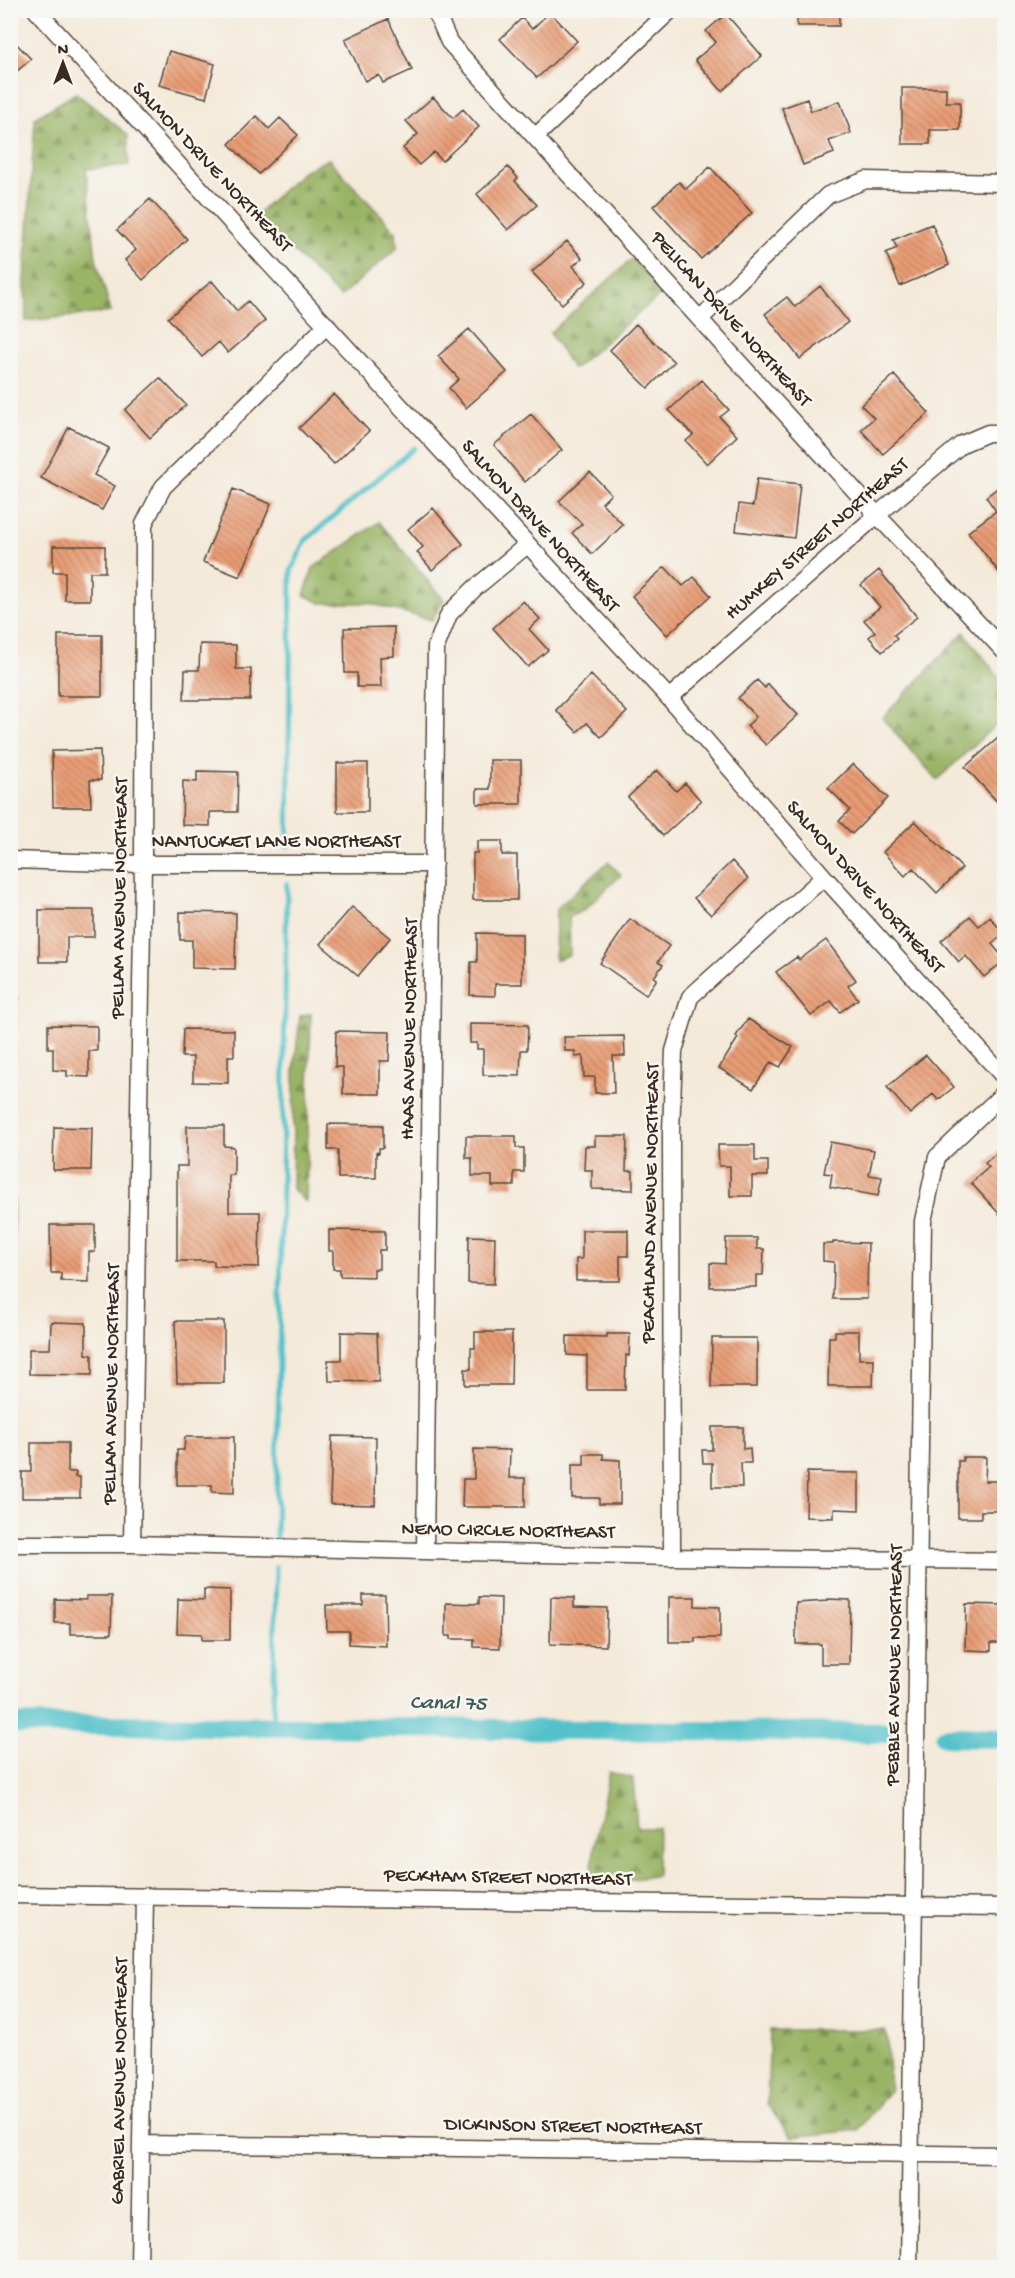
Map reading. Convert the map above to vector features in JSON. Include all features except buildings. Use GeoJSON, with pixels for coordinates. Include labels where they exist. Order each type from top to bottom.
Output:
{"type":"FeatureCollection","features":[{"type":"Feature","properties":{"kind":"street","name":"SALMON DRIVE NORTHEAST"},"geometry":{"type":"LineString","coordinates":[[36,10],[669,698],[824,877],[1005,1077]]}},
{"type":"Feature","properties":{"kind":"street","name":"PELICAN DRIVE NORTHEAST"},"geometry":{"type":"LineString","coordinates":[[435,10],[449,42],[877,515],[1005,651]]}},
{"type":"Feature","properties":{"kind":"street"},"geometry":{"type":"LineString","coordinates":[[536,136],[670,10]]}},
{"type":"Feature","properties":{"kind":"street"},"geometry":{"type":"LineString","coordinates":[[700,318],[828,195],[866,180],[1005,183]]}},
{"type":"Feature","properties":{"kind":"street","name":"PELLAM AVENUE NORTHEAST"},"geometry":{"type":"LineString","coordinates":[[132,1544],[143,864],[144,524],[163,487],[327,325]]}},
{"type":"Feature","properties":{"kind":"street","name":"HUMKEY STREET NORTHEAST"},"geometry":{"type":"LineString","coordinates":[[669,698],[877,515],[962,444],[988,433],[1005,433]]}},
{"type":"Feature","properties":{"kind":"street","name":"HAAS AVENUE NORTHEAST"},"geometry":{"type":"LineString","coordinates":[[425,1551],[436,647],[449,614],[475,588],[527,545]]}},
{"type":"Feature","properties":{"kind":"street","name":"NANTUCKET LANE NORTHEAST"},"geometry":{"type":"LineString","coordinates":[[10,860],[143,864],[434,864]]}},
{"type":"Feature","properties":{"kind":"street","name":"PEACHLAND AVENUE NORTHEAST"},"geometry":{"type":"LineString","coordinates":[[672,1557],[671,1132],[674,1051],[690,997],[824,877]]}},
{"type":"Feature","properties":{"kind":"street","name":"PEBBLE AVENUE NORTHEAST"},"geometry":{"type":"LineString","coordinates":[[909,2268],[924,1221],[937,1157],[1005,1093]]}},
{"type":"Feature","properties":{"kind":"street","name":"NEMO CIRCLE NORTHEAST"},"geometry":{"type":"LineString","coordinates":[[10,1544],[132,1544],[672,1557],[1005,1561]]}},
{"type":"Feature","properties":{"kind":"street","name":"PECKHAM STREET NORTHEAST"},"geometry":{"type":"LineString","coordinates":[[10,1895],[1005,1907]]}},
{"type":"Feature","properties":{"kind":"street","name":"GABRIEL AVENUE NORTHEAST"},"geometry":{"type":"LineString","coordinates":[[139,2268],[145,1896]]}},
{"type":"Feature","properties":{"kind":"street","name":"DICKINSON STREET NORTHEAST"},"geometry":{"type":"LineString","coordinates":[[141,2144],[1005,2155]]}},
{"type":"Feature","properties":{"kind":"green space"},"geometry":{"type":"Polygon","coordinates":[[[76,93],[128,135],[129,165],[86,169],[96,259],[111,312],[26,321],[25,278],[35,118],[76,93]]]}},
{"type":"Feature","properties":{"kind":"green space"},"geometry":{"type":"Polygon","coordinates":[[[329,159],[396,232],[397,248],[340,297],[256,215],[304,171],[329,159]]]}},
{"type":"Feature","properties":{"kind":"green space"},"geometry":{"type":"Polygon","coordinates":[[[632,259],[664,292],[573,369],[550,333],[632,259]]]}},
{"type":"Feature","properties":{"kind":"green space"},"geometry":{"type":"Polygon","coordinates":[[[379,522],[444,600],[432,620],[369,603],[321,603],[304,595],[313,568],[379,522]]]}},
{"type":"Feature","properties":{"kind":"green space"},"geometry":{"type":"Polygon","coordinates":[[[964,632],[1004,684],[1004,717],[937,780],[882,718],[964,632]]]}},
{"type":"Feature","properties":{"kind":"green space"},"geometry":{"type":"Polygon","coordinates":[[[608,862],[621,875],[584,910],[569,917],[570,955],[555,960],[556,909],[608,862]]]}},
{"type":"Feature","properties":{"kind":"green space"},"geometry":{"type":"Polygon","coordinates":[[[10,996],[17,997],[11,1099],[10,996]]]}},
{"type":"Feature","properties":{"kind":"green space"},"geometry":{"type":"Polygon","coordinates":[[[311,1014],[306,1202],[292,1189],[294,1072],[300,1016],[311,1014]]]}},
{"type":"Feature","properties":{"kind":"green space"},"geometry":{"type":"Polygon","coordinates":[[[10,1199],[14,1199],[13,1301],[11,1301],[10,1199]]]}},
{"type":"Feature","properties":{"kind":"green space"},"geometry":{"type":"Polygon","coordinates":[[[609,1772],[633,1778],[637,1828],[658,1828],[657,1875],[611,1883],[591,1876],[609,1772]]]}},
{"type":"Feature","properties":{"kind":"green space"},"geometry":{"type":"Polygon","coordinates":[[[770,2030],[886,2030],[890,2090],[858,2130],[791,2137],[767,2104],[770,2030]]]}},
{"type":"Feature","properties":{"kind":"waterway"},"geometry":{"type":"LineString","coordinates":[[288,846],[291,571],[306,540],[414,448]]}},
{"type":"Feature","properties":{"kind":"waterway"},"geometry":{"type":"LineString","coordinates":[[276,1538],[287,883]]}},
{"type":"Feature","properties":{"kind":"waterway"},"geometry":{"type":"LineString","coordinates":[[273,1727],[276,1567]]}},
{"type":"Feature","properties":{"kind":"waterway","name":"Canal 75"},"geometry":{"type":"LineString","coordinates":[[10,1724],[885,1733]]}},
{"type":"Feature","properties":{"kind":"waterway","name":"Canal 75"},"geometry":{"type":"LineString","coordinates":[[945,1737],[1004,1738]]}}]}
